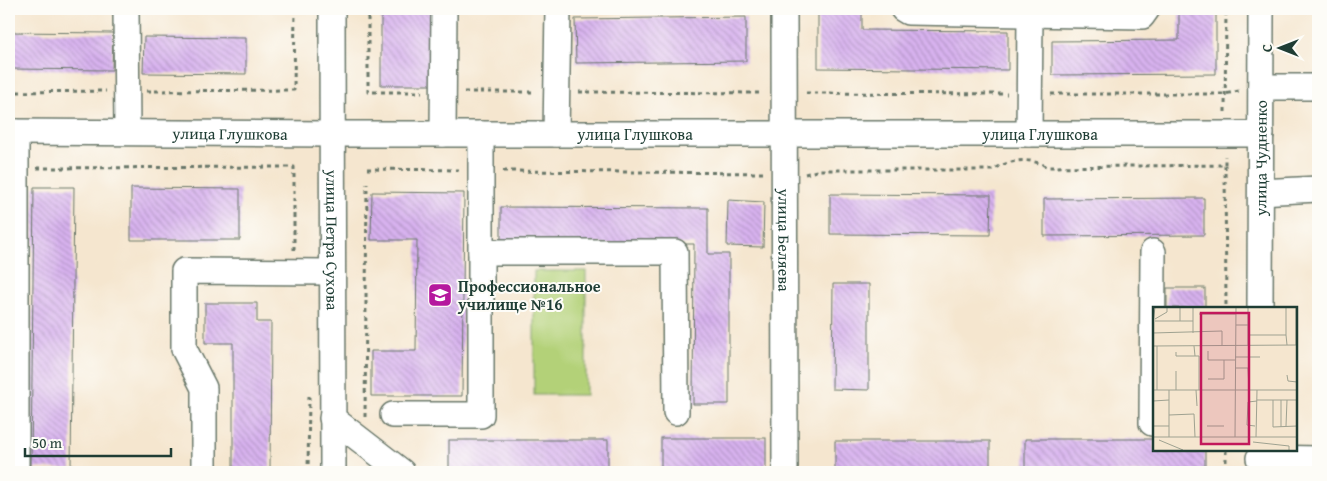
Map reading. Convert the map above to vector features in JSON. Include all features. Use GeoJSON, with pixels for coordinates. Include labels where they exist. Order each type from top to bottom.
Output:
{"type":"FeatureCollection","features":[{"type":"Feature","properties":{"kind":"street"},"geometry":{"type":"LineString","coordinates":[[126,9],[127,132]]}},
{"type":"Feature","properties":{"kind":"street","name":"улица Петра Сухова"},"geometry":{"type":"LineString","coordinates":[[332,9],[332,134],[321,272],[332,418],[332,472]]}},
{"type":"Feature","properties":{"kind":"street"},"geometry":{"type":"LineString","coordinates":[[444,9],[444,134]]}},
{"type":"Feature","properties":{"kind":"street"},"geometry":{"type":"LineString","coordinates":[[556,134],[558,9]]}},
{"type":"Feature","properties":{"kind":"street","name":"улица Беляева"},"geometry":{"type":"LineString","coordinates":[[784,9],[785,472]]}},
{"type":"Feature","properties":{"kind":"street"},"geometry":{"type":"LineString","coordinates":[[902,9],[908,12],[1142,16],[1147,9]]}},
{"type":"Feature","properties":{"kind":"street","name":"улица Чудненко"},"geometry":{"type":"LineString","coordinates":[[1260,307],[1261,9]]}},
{"type":"Feature","properties":{"kind":"street"},"geometry":{"type":"LineString","coordinates":[[1029,134],[1030,14]]}},
{"type":"Feature","properties":{"kind":"street"},"geometry":{"type":"LineString","coordinates":[[1261,87],[1318,87]]}},
{"type":"Feature","properties":{"kind":"street"},"geometry":{"type":"LineString","coordinates":[[12,132],[16,168],[16,472]]}},
{"type":"Feature","properties":{"kind":"street","name":"улица Глушкова"},"geometry":{"type":"LineString","coordinates":[[12,132],[1261,134]]}},
{"type":"Feature","properties":{"kind":"street"},"geometry":{"type":"LineString","coordinates":[[392,416],[481,415],[481,134]]}},
{"type":"Feature","properties":{"kind":"street"},"geometry":{"type":"LineString","coordinates":[[1261,192],[1318,189]]}},
{"type":"Feature","properties":{"kind":"street"},"geometry":{"type":"LineString","coordinates":[[481,252],[675,252],[676,412]]}},
{"type":"Feature","properties":{"kind":"street"},"geometry":{"type":"LineString","coordinates":[[1152,424],[1153,252]]}},
{"type":"Feature","properties":{"kind":"street"},"geometry":{"type":"LineString","coordinates":[[204,472],[204,388],[184,349],[184,271],[321,272]]}},
{"type":"Feature","properties":{"kind":"street"},"geometry":{"type":"LineString","coordinates":[[332,418],[402,472]]}},
{"type":"Feature","properties":{"kind":"street"},"geometry":{"type":"LineString","coordinates":[[1259,460],[1318,458]]}},
{"type":"Feature","properties":{"kind":"path"},"geometry":{"type":"LineString","coordinates":[[9,92],[294,90],[295,9]]}},
{"type":"Feature","properties":{"kind":"path"},"geometry":{"type":"LineString","coordinates":[[368,9],[368,92],[1226,94],[1261,87]]}},
{"type":"Feature","properties":{"kind":"path"},"geometry":{"type":"LineString","coordinates":[[1225,166],[1226,307]]}},
{"type":"Feature","properties":{"kind":"path"},"geometry":{"type":"LineString","coordinates":[[16,168],[294,167],[294,263],[321,272]]}},
{"type":"Feature","properties":{"kind":"path"},"geometry":{"type":"LineString","coordinates":[[365,444],[367,184]]}},
{"type":"Feature","properties":{"kind":"path"},"geometry":{"type":"LineString","coordinates":[[308,472],[309,386]]}},
{"type":"Feature","properties":{"kind":"path"},"geometry":{"type":"LineString","coordinates":[[1226,451],[1226,472]]}},
{"type":"Feature","properties":{"kind":"green space"},"geometry":{"type":"Polygon","coordinates":[[[534,271],[586,271],[586,395],[534,395],[534,271]]]}},
{"type":"Feature","properties":{"kind":"building"},"geometry":{"type":"Polygon","coordinates":[[[381,9],[437,9],[437,85],[381,85],[381,9]]]}},
{"type":"Feature","properties":{"kind":"building"},"geometry":{"type":"Polygon","coordinates":[[[818,9],[862,9],[862,30],[1008,31],[1008,70],[818,68],[818,9]]]}},
{"type":"Feature","properties":{"kind":"building"},"geometry":{"type":"Polygon","coordinates":[[[1179,9],[1216,9],[1216,74],[1052,75],[1052,41],[1179,40],[1179,9]]]}},
{"type":"Feature","properties":{"kind":"building"},"geometry":{"type":"Polygon","coordinates":[[[746,17],[746,61],[576,63],[575,19],[746,17]]]}},
{"type":"Feature","properties":{"kind":"building"},"geometry":{"type":"Polygon","coordinates":[[[9,32],[113,33],[112,70],[9,69],[9,32]]]}},
{"type":"Feature","properties":{"kind":"building"},"geometry":{"type":"Polygon","coordinates":[[[144,37],[246,38],[246,74],[143,73],[144,37]]]}},
{"type":"Feature","properties":{"kind":"building"},"geometry":{"type":"Polygon","coordinates":[[[34,187],[74,187],[71,469],[31,468],[34,187]]]}},
{"type":"Feature","properties":{"kind":"building"},"geometry":{"type":"Polygon","coordinates":[[[131,188],[240,189],[240,240],[131,240],[131,188]]]}},
{"type":"Feature","properties":{"kind":"building","name":"Профессиональное училище №16"},"geometry":{"type":"Polygon","coordinates":[[[372,192],[464,193],[462,396],[371,396],[371,351],[416,351],[417,240],[371,240],[372,192]]]}},
{"type":"Feature","properties":{"kind":"building"},"geometry":{"type":"Polygon","coordinates":[[[830,194],[991,195],[990,235],[830,234],[830,194]]]}},
{"type":"Feature","properties":{"kind":"building"},"geometry":{"type":"Polygon","coordinates":[[[1204,198],[1204,235],[1044,236],[1044,199],[1204,198]]]}},
{"type":"Feature","properties":{"kind":"building"},"geometry":{"type":"Polygon","coordinates":[[[728,200],[764,202],[763,247],[727,246],[728,200]]]}},
{"type":"Feature","properties":{"kind":"building"},"geometry":{"type":"Polygon","coordinates":[[[501,207],[708,208],[708,254],[729,254],[729,404],[693,404],[694,244],[501,244],[501,207]]]}},
{"type":"Feature","properties":{"kind":"building"},"geometry":{"type":"Polygon","coordinates":[[[833,284],[869,284],[869,390],[832,389],[833,284]]]}},
{"type":"Feature","properties":{"kind":"building"},"geometry":{"type":"Polygon","coordinates":[[[1167,288],[1205,288],[1205,307],[1167,307],[1167,288]]]}},
{"type":"Feature","properties":{"kind":"building"},"geometry":{"type":"Polygon","coordinates":[[[205,303],[257,303],[257,322],[271,322],[270,472],[233,472],[233,343],[205,343],[205,303]]]}},
{"type":"Feature","properties":{"kind":"building"},"geometry":{"type":"Polygon","coordinates":[[[661,438],[766,438],[766,472],[661,472],[661,438]]]}},
{"type":"Feature","properties":{"kind":"building"},"geometry":{"type":"Polygon","coordinates":[[[1025,439],[1153,439],[1153,451],[1205,451],[1205,472],[1025,472],[1025,439]]]}},
{"type":"Feature","properties":{"kind":"building"},"geometry":{"type":"Polygon","coordinates":[[[449,440],[608,440],[608,472],[449,472],[449,440]]]}},
{"type":"Feature","properties":{"kind":"building"},"geometry":{"type":"Polygon","coordinates":[[[835,441],[990,441],[990,472],[835,472],[835,441]]]}},
{"type":"Feature","properties":{"kind":"place","name":"Профессиональное училище №16"},"geometry":{"type":"Point","coordinates":[440,295]}}]}
